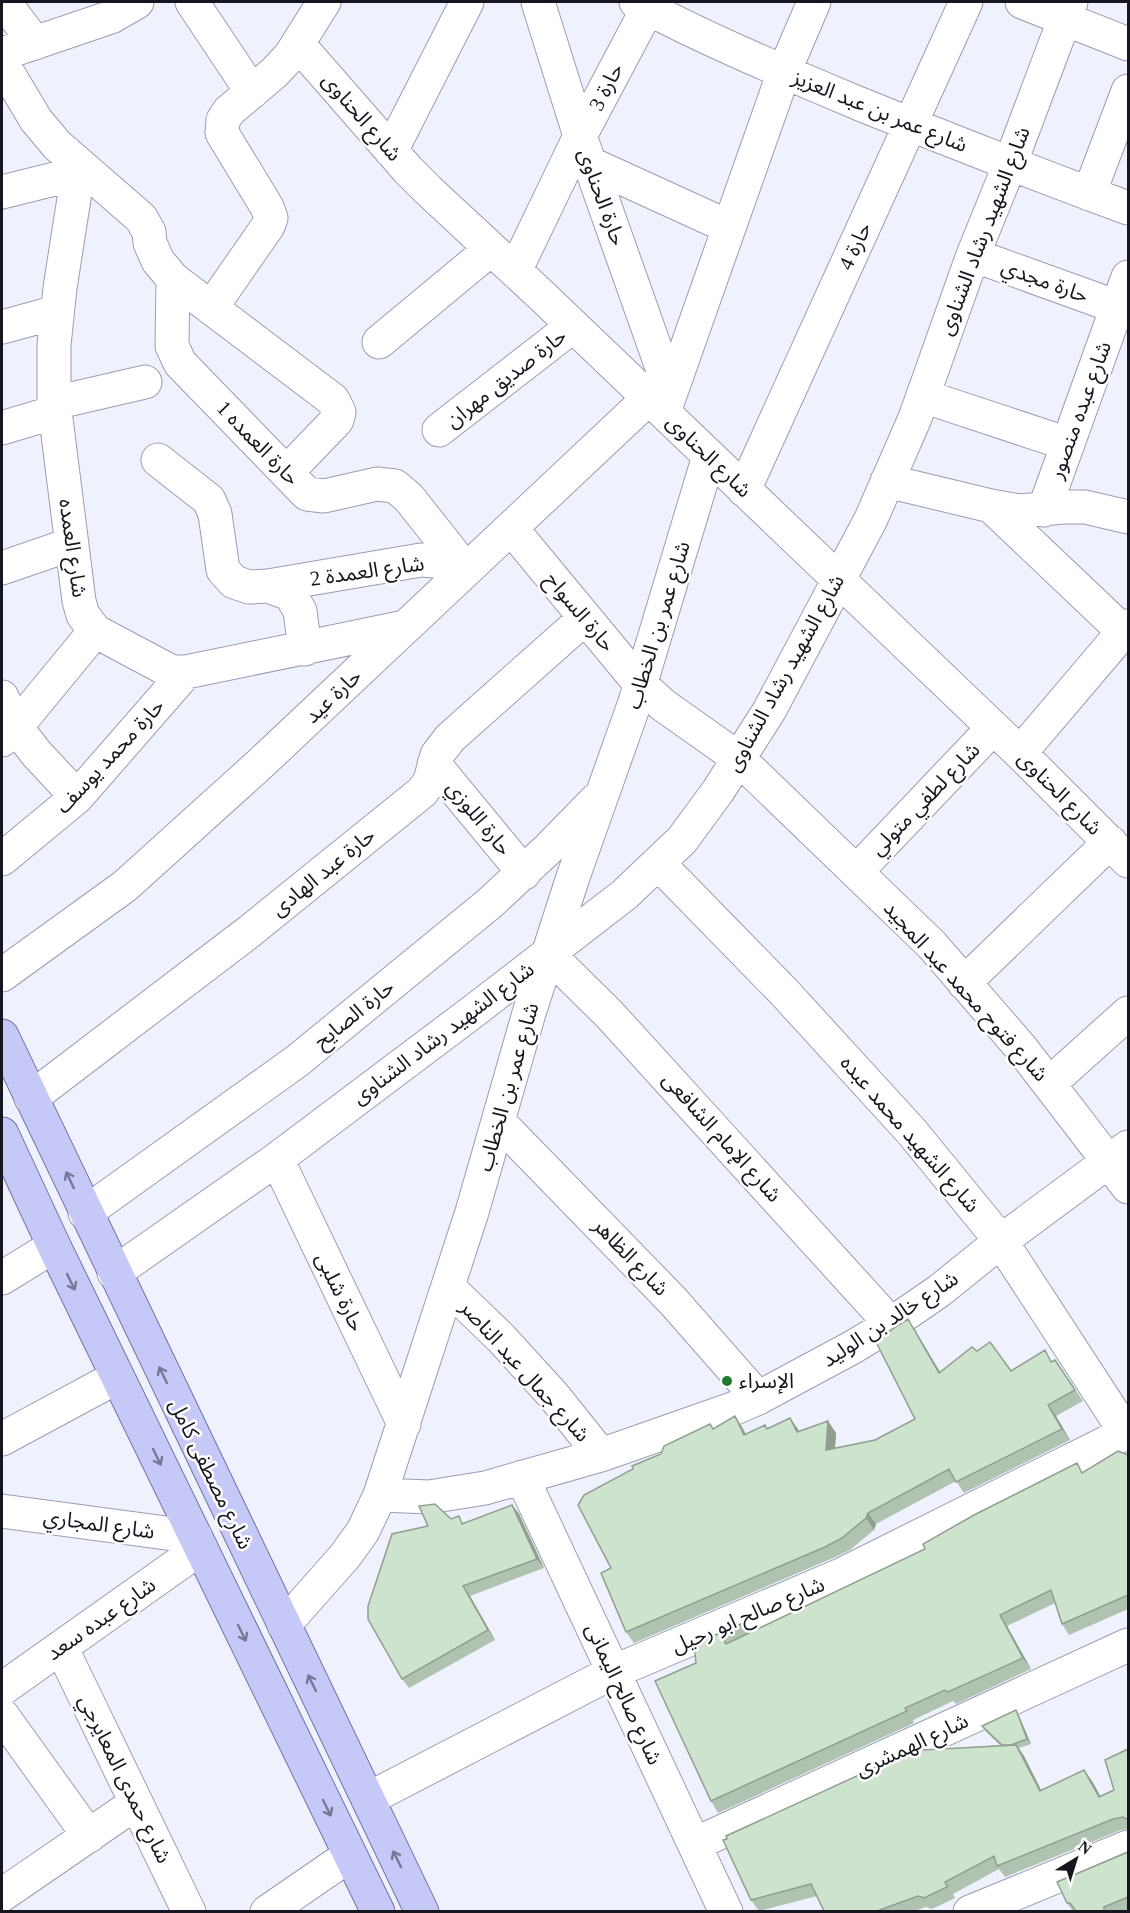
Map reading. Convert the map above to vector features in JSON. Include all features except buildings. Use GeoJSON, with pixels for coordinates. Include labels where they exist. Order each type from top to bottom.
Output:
{"type":"FeatureCollection","features":[{"type":"Feature","properties":{"kind":"main road","name":"شارع مصطفى كامل"},"geometry":{"type":"LineString","coordinates":[[2,1035],[85,1213],[368,1799],[409,1906]]}},
{"type":"Feature","properties":{"kind":"main road","name":"شارع مصطفى كامل"},"geometry":{"type":"LineString","coordinates":[[2,1134],[117,1377],[378,1911]]}},
{"type":"Feature","properties":{"kind":"street"},"geometry":{"type":"LineString","coordinates":[[4,2],[35,43]]}},
{"type":"Feature","properties":{"kind":"street"},"geometry":{"type":"LineString","coordinates":[[192,2],[252,92]]}},
{"type":"Feature","properties":{"kind":"street"},"geometry":{"type":"LineString","coordinates":[[211,308],[268,226],[271,218],[267,207],[222,133],[223,120],[229,111],[290,56],[324,2]]}},
{"type":"Feature","properties":{"kind":"street"},"geometry":{"type":"LineString","coordinates":[[391,151],[467,2]]}},
{"type":"Feature","properties":{"kind":"street","name":"حارة الحناوى"},"geometry":{"type":"LineString","coordinates":[[538,2],[586,150],[661,400]]}},
{"type":"Feature","properties":{"kind":"street"},"geometry":{"type":"LineString","coordinates":[[661,400],[729,226],[784,72],[814,2]]}},
{"type":"Feature","properties":{"kind":"street","name":"حارة 4"},"geometry":{"type":"LineString","coordinates":[[744,490],[966,2]]}},
{"type":"Feature","properties":{"kind":"street"},"geometry":{"type":"LineString","coordinates":[[1022,2],[1067,10],[1128,44]]}},
{"type":"Feature","properties":{"kind":"street","name":"حارة 3"},"geometry":{"type":"LineString","coordinates":[[515,271],[586,150],[645,3]]}},
{"type":"Feature","properties":{"kind":"street","name":"شارع عمر بن عبد العزيز"},"geometry":{"type":"LineString","coordinates":[[645,3],[784,72],[911,125],[1128,208]]}},
{"type":"Feature","properties":{"kind":"street"},"geometry":{"type":"LineString","coordinates":[[2,54],[111,17],[129,4]]}},
{"type":"Feature","properties":{"kind":"street","name":"شارع الشهيد رشاد الشناوى"},"geometry":{"type":"LineString","coordinates":[[114,1273],[277,1159],[548,954],[624,895],[682,840],[718,791],[768,711],[871,519],[923,396],[973,255],[1010,164],[1067,10]]}},
{"type":"Feature","properties":{"kind":"street","name":"شارع الحناوى"},"geometry":{"type":"LineString","coordinates":[[298,44],[428,190],[573,326],[661,400],[709,456],[1020,753],[1119,851]]}},
{"type":"Feature","properties":{"kind":"street"},"geometry":{"type":"LineString","coordinates":[[2,63],[36,120],[57,146],[82,172],[141,218],[149,232],[150,243],[158,261],[173,279],[333,400],[338,407],[337,420],[287,472]]}},
{"type":"Feature","properties":{"kind":"street"},"geometry":{"type":"LineString","coordinates":[[1089,194],[1128,91]]}},
{"type":"Feature","properties":{"kind":"street"},"geometry":{"type":"LineString","coordinates":[[586,150],[729,226]]}},
{"type":"Feature","properties":{"kind":"street"},"geometry":{"type":"LineString","coordinates":[[2,192],[82,172]]}},
{"type":"Feature","properties":{"kind":"street","name":"شارع العمده"},"geometry":{"type":"LineString","coordinates":[[82,172],[57,312],[54,345],[54,408],[79,601],[83,615],[95,631]]}},
{"type":"Feature","properties":{"kind":"street"},"geometry":{"type":"LineString","coordinates":[[379,342],[491,249]]}},
{"type":"Feature","properties":{"kind":"street","name":"حارة مجدي"},"geometry":{"type":"LineString","coordinates":[[973,255],[1118,307]]}},
{"type":"Feature","properties":{"kind":"street","name":"شارع عبده منصور"},"geometry":{"type":"LineString","coordinates":[[1044,510],[1128,277]]}},
{"type":"Feature","properties":{"kind":"street","name":"حارة العمده 1"},"geometry":{"type":"LineString","coordinates":[[173,279],[172,346],[180,363],[307,494],[324,496],[377,484],[395,486],[409,498],[466,570]]}},
{"type":"Feature","properties":{"kind":"street"},"geometry":{"type":"LineString","coordinates":[[2,327],[57,312]]}},
{"type":"Feature","properties":{"kind":"street","name":"حارة صديق مهران"},"geometry":{"type":"LineString","coordinates":[[439,430],[573,326]]}},
{"type":"Feature","properties":{"kind":"street"},"geometry":{"type":"LineString","coordinates":[[2,428],[54,408],[145,382]]}},
{"type":"Feature","properties":{"kind":"street"},"geometry":{"type":"LineString","coordinates":[[923,396],[1068,444]]}},
{"type":"Feature","properties":{"kind":"street","name":"حارة عيد"},"geometry":{"type":"LineString","coordinates":[[2,975],[125,886],[260,764],[511,528],[661,400]]}},
{"type":"Feature","properties":{"kind":"street","name":"شارع عمر بن الخطاب"},"geometry":{"type":"LineString","coordinates":[[284,1625],[345,1556],[363,1531],[380,1495],[448,1287],[548,954],[641,685],[709,456]]}},
{"type":"Feature","properties":{"kind":"street"},"geometry":{"type":"LineString","coordinates":[[158,460],[209,500],[216,514],[224,570],[234,582],[249,586],[268,586],[290,594],[300,611],[305,649]]}},
{"type":"Feature","properties":{"kind":"street"},"geometry":{"type":"LineString","coordinates":[[887,481],[1020,511],[1085,507],[1128,517]]}},
{"type":"Feature","properties":{"kind":"street"},"geometry":{"type":"LineString","coordinates":[[991,506],[1127,631],[1020,753]]}},
{"type":"Feature","properties":{"kind":"street","name":"حارة السواح"},"geometry":{"type":"LineString","coordinates":[[511,528],[641,685],[663,705],[738,758]]}},
{"type":"Feature","properties":{"kind":"street"},"geometry":{"type":"LineString","coordinates":[[2,568],[72,544]]}},
{"type":"Feature","properties":{"kind":"street","name":"شارع العمدة 2"},"geometry":{"type":"LineString","coordinates":[[268,586],[414,561],[435,561],[466,570]]}},
{"type":"Feature","properties":{"kind":"street","name":"حارة عبد الهادى"},"geometry":{"type":"LineString","coordinates":[[31,1098],[250,931],[422,792],[430,781],[437,755],[450,738],[585,618]]}},
{"type":"Feature","properties":{"kind":"street"},"geometry":{"type":"LineString","coordinates":[[9,734],[95,631],[172,672],[186,672],[406,627]]}},
{"type":"Feature","properties":{"kind":"street","name":"حارة محمد يوسف"},"geometry":{"type":"LineString","coordinates":[[2,859],[77,797],[186,672]]}},
{"type":"Feature","properties":{"kind":"street"},"geometry":{"type":"LineString","coordinates":[[2,697],[9,734],[48,767],[77,797]]}},
{"type":"Feature","properties":{"kind":"street","name":"شارع لطفي متولي"},"geometry":{"type":"LineString","coordinates":[[857,870],[993,728]]}},
{"type":"Feature","properties":{"kind":"street","name":"شارع فتوح محمد عبد المجيد"},"geometry":{"type":"LineString","coordinates":[[738,758],[857,870],[932,945],[1049,1084],[1122,1165]]}},
{"type":"Feature","properties":{"kind":"street","name":"حارة اللوزي"},"geometry":{"type":"LineString","coordinates":[[434,764],[524,873]]}},
{"type":"Feature","properties":{"kind":"street","name":"حارة الصايح"},"geometry":{"type":"LineString","coordinates":[[85,1213],[297,1060],[490,903],[524,873],[603,792]]}},
{"type":"Feature","properties":{"kind":"street"},"geometry":{"type":"LineString","coordinates":[[964,983],[1119,851]]}},
{"type":"Feature","properties":{"kind":"street","name":"شارع الشهيد محمد عبده"},"geometry":{"type":"LineString","coordinates":[[658,862],[784,992],[912,1132],[1001,1242],[1127,1432]]}},
{"type":"Feature","properties":{"kind":"street","name":"شارع الإمام الشافعى"},"geometry":{"type":"LineString","coordinates":[[548,954],[617,1023],[891,1323]]}},
{"type":"Feature","properties":{"kind":"street"},"geometry":{"type":"LineString","coordinates":[[1049,1084],[1128,1013]]}},
{"type":"Feature","properties":{"kind":"street","name":"شارع الظاهر"},"geometry":{"type":"LineString","coordinates":[[498,1121],[673,1301],[758,1398]]}},
{"type":"Feature","properties":{"kind":"street","name":"حارة شلبى"},"geometry":{"type":"LineString","coordinates":[[277,1159],[404,1424]]}},
{"type":"Feature","properties":{"kind":"street","name":"شارع خالد بن الوليد"},"geometry":{"type":"LineString","coordinates":[[380,1495],[429,1497],[485,1488],[601,1455],[758,1398],[853,1347],[891,1323],[939,1291],[1001,1242],[1122,1165]]}},
{"type":"Feature","properties":{"kind":"street"},"geometry":{"type":"LineString","coordinates":[[2,1278],[54,1246]]}},
{"type":"Feature","properties":{"kind":"street","name":"شارع جمال عبد الناصر"},"geometry":{"type":"LineString","coordinates":[[448,1287],[501,1338],[553,1395],[601,1455]]}},
{"type":"Feature","properties":{"kind":"street"},"geometry":{"type":"LineString","coordinates":[[2,1439],[117,1377]]}},
{"type":"Feature","properties":{"kind":"street","name":"شارع صالح ابو رحيل"},"geometry":{"type":"LineString","coordinates":[[368,1799],[613,1672],[841,1575],[1127,1432]]}},
{"type":"Feature","properties":{"kind":"street","name":"شارع صالح اليمانى"},"geometry":{"type":"LineString","coordinates":[[522,1477],[726,1911]]}},
{"type":"Feature","properties":{"kind":"street","name":"شارع المجاري"},"geometry":{"type":"LineString","coordinates":[[2,1511],[199,1543]]}},
{"type":"Feature","properties":{"kind":"street","name":"شارع عبده سعد"},"geometry":{"type":"LineString","coordinates":[[2,1689],[199,1543]]}},
{"type":"Feature","properties":{"kind":"street","name":"شارع الهمشرى"},"geometry":{"type":"LineString","coordinates":[[695,1844],[1128,1645]]}},
{"type":"Feature","properties":{"kind":"street","name":"شارع حمدى المعايرجي"},"geometry":{"type":"LineString","coordinates":[[61,1647],[189,1911]]}},
{"type":"Feature","properties":{"kind":"street"},"geometry":{"type":"LineString","coordinates":[[2,1715],[89,1836]]}},
{"type":"Feature","properties":{"kind":"street"},"geometry":{"type":"LineString","coordinates":[[2,1895],[136,1803]]}},
{"type":"Feature","properties":{"kind":"street"},"geometry":{"type":"LineString","coordinates":[[970,1911],[1128,1847]]}},
{"type":"Feature","properties":{"kind":"street"},"geometry":{"type":"LineString","coordinates":[[267,1911],[350,1855]]}},
{"type":"Feature","properties":{"kind":"street"},"geometry":{"type":"LineString","coordinates":[[309,1911],[314,1878]]}},
{"type":"Feature","properties":{"kind":"place","name":"الإسراء"},"geometry":{"type":"Point","coordinates":[727,1381]}}]}
